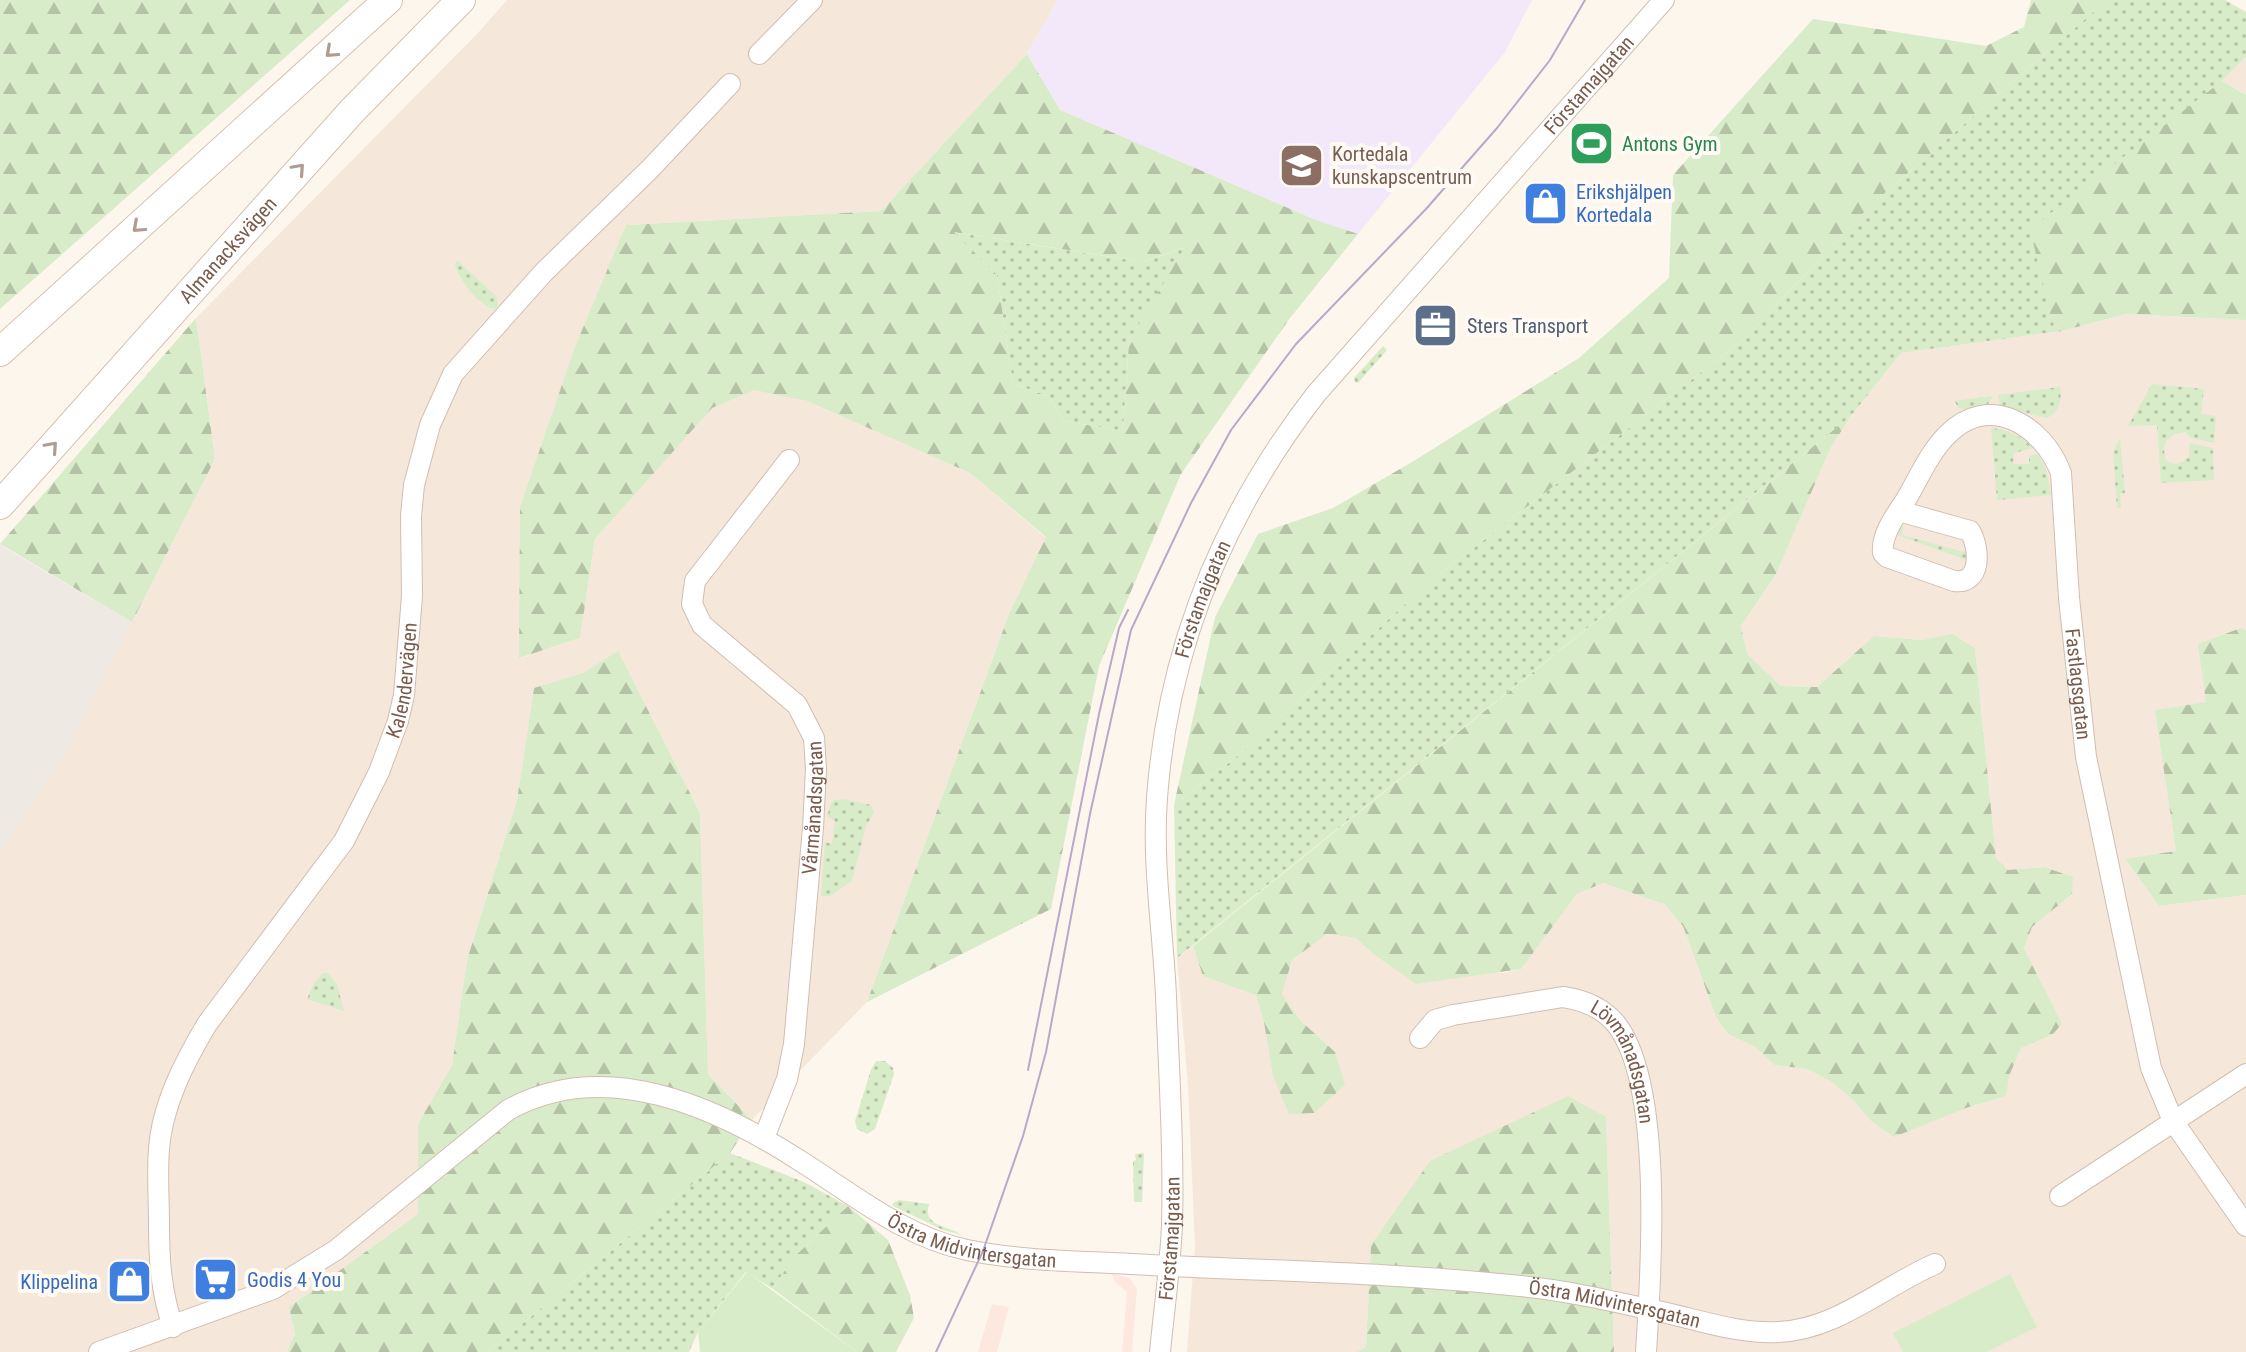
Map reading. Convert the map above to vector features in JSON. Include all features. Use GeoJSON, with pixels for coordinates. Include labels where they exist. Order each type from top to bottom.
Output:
{"type":"FeatureCollection","features":[{"type":"Feature","properties":{"kind":"main road"},"geometry":{"type":"LineString","coordinates":[[0,352],[388,0]]}},
{"type":"Feature","properties":{"kind":"main road","name":"Almanacksvägen"},"geometry":{"type":"LineString","coordinates":[[0,505],[352,111],[461,0]]}},
{"type":"Feature","properties":{"kind":"street"},"geometry":{"type":"LineString","coordinates":[[759,54],[812,0]]}},
{"type":"Feature","properties":{"kind":"street","name":"Förstamajgatan"},"geometry":{"type":"LineString","coordinates":[[1160,1352],[1173,1185],[1166,993],[1155,854],[1156,800],[1176,677],[1204,584],[1252,488],[1284,436],[1316,394],[1664,0]]}},
{"type":"Feature","properties":{"kind":"street","name":"Kalendervägen"},"geometry":{"type":"LineString","coordinates":[[173,1327],[165,1305],[160,1273],[159,1148],[166,1111],[189,1055],[207,1024],[344,841],[379,772],[404,695],[412,596],[411,516],[414,485],[437,407],[453,374],[544,272],[650,169],[730,84]]}},
{"type":"Feature","properties":{"kind":"street","name":"Fastlagsgatan"},"geometry":{"type":"LineString","coordinates":[[1899,511],[1970,531],[1976,550],[1976,569],[1971,577],[1957,582],[1885,556],[1883,539],[1899,511],[1939,444],[1969,418],[1997,417],[2024,425],[2042,438],[2057,462],[2061,473],[2069,598],[2086,757],[2151,1068],[2173,1121],[2246,1226]]}},
{"type":"Feature","properties":{"kind":"street","name":"Vårmånadsgatan"},"geometry":{"type":"LineString","coordinates":[[764,1138],[787,1079],[794,1044],[813,828],[814,738],[797,705],[702,625],[692,604],[695,581],[789,460]]}},
{"type":"Feature","properties":{"kind":"street","name":"Lövmånadsgatan"},"geometry":{"type":"LineString","coordinates":[[1420,1038],[1435,1020],[1563,997],[1600,1008],[1617,1026],[1635,1067],[1650,1157],[1652,1201],[1646,1352]]}},
{"type":"Feature","properties":{"kind":"street"},"geometry":{"type":"LineString","coordinates":[[2060,1196],[2246,1074]]}},
{"type":"Feature","properties":{"kind":"street","name":"Östra Midvintersgatan"},"geometry":{"type":"LineString","coordinates":[[99,1352],[273,1289],[328,1254],[389,1208],[508,1110],[533,1096],[584,1086],[636,1090],[733,1121],[887,1217],[929,1238],[962,1249],[1011,1257],[1479,1282],[1570,1293],[1752,1331],[1797,1330],[1842,1314],[1935,1264]]}},
{"type":"Feature","properties":{"kind":"shaded area"},"geometry":{"type":"Polygon","coordinates":[[[507,0],[1058,0],[1027,54],[881,211],[626,225],[520,507],[520,658],[580,638],[595,539],[712,407],[754,389],[807,401],[970,473],[1046,538],[1009,614],[867,1002],[752,1120],[708,1074],[700,813],[618,652],[583,673],[534,689],[517,800],[467,960],[452,1065],[418,1124],[418,1214],[289,1307],[295,1334],[287,1352],[0,1352],[0,852],[66,751],[215,459],[196,318],[507,0]]]}},
{"type":"Feature","properties":{"kind":"shaded area","name":"Kortedala kunskapscentrum"},"geometry":{"type":"Polygon","coordinates":[[[1058,0],[1532,0],[1505,52],[1358,234],[1316,220],[1060,110],[1027,54],[1058,0]]]}},
{"type":"Feature","properties":{"kind":"shaded area"},"geometry":{"type":"Polygon","coordinates":[[[2246,57],[2246,95],[2222,81],[2246,57]]]}},
{"type":"Feature","properties":{"kind":"shaded area"},"geometry":{"type":"Polygon","coordinates":[[[2126,314],[2246,320],[2246,630],[2241,628],[2207,702],[2156,710],[2176,852],[2125,859],[2159,906],[2246,895],[2246,1352],[1614,1352],[1606,1117],[1371,1245],[1366,1347],[1357,1352],[1187,1352],[1195,1245],[1188,1086],[1177,958],[1193,946],[1203,976],[1256,994],[1264,1021],[1335,1052],[1300,1020],[1282,994],[1292,960],[1327,934],[1356,938],[1372,953],[1503,973],[1520,969],[1577,894],[1603,883],[1664,904],[1683,926],[1716,1017],[1728,1034],[1755,1047],[1774,1065],[1807,1069],[1832,1082],[1871,1121],[1966,1108],[2005,1096],[2009,1076],[2021,1048],[2052,1035],[2024,949],[2032,927],[2072,894],[2044,867],[2007,870],[1996,858],[1975,648],[1952,635],[1922,640],[1874,636],[1817,687],[1781,686],[1747,654],[1741,626],[1776,574],[1831,447],[1851,416],[1901,353],[2062,331],[2126,314]]]}},
{"type":"Feature","properties":{"kind":"shaded area"},"geometry":{"type":"Polygon","coordinates":[[[0,545],[132,622],[66,751],[0,852],[0,545]]]}},
{"type":"Feature","properties":{"kind":"shaded area"},"geometry":{"type":"Polygon","coordinates":[[[1112,1274],[1130,1278],[1137,1289],[1132,1352],[1122,1352],[1127,1292],[1115,1282],[1112,1274]]]}},
{"type":"Feature","properties":{"kind":"shaded area"},"geometry":{"type":"Polygon","coordinates":[[[992,1304],[1009,1307],[997,1352],[978,1352],[992,1304]]]}},
{"type":"Feature","properties":{"kind":"green space"},"geometry":{"type":"Polygon","coordinates":[[[0,0],[350,0],[0,309],[0,0]]]}},
{"type":"Feature","properties":{"kind":"green space"},"geometry":{"type":"Polygon","coordinates":[[[2031,0],[2107,0],[1870,206],[1743,340],[1432,580],[1235,758],[1174,805],[1215,617],[1258,534],[1333,508],[1579,358],[1669,278],[1673,175],[1813,19],[1986,46],[2024,27],[2031,0]]]}},
{"type":"Feature","properties":{"kind":"green space"},"geometry":{"type":"Polygon","coordinates":[[[2107,0],[2225,0],[2246,12],[2246,57],[2222,81],[2054,324],[2062,331],[1901,353],[1851,416],[1177,958],[1174,805],[1235,758],[1432,580],[1743,340],[1870,206],[2107,0]]]}},
{"type":"Feature","properties":{"kind":"green space"},"geometry":{"type":"Polygon","coordinates":[[[1027,54],[1060,110],[1316,220],[1358,234],[1290,318],[1181,474],[1099,666],[1051,909],[867,1002],[1009,614],[1046,537],[970,473],[807,401],[754,390],[712,408],[595,539],[580,638],[519,658],[520,507],[575,347],[626,225],[881,211],[1027,54]],[[954,232],[997,275],[1013,384],[1048,396],[1064,421],[1123,431],[1129,341],[1185,247],[1143,262],[954,232]]]}},
{"type":"Feature","properties":{"kind":"green space"},"geometry":{"type":"Polygon","coordinates":[[[2222,81],[2246,95],[2246,320],[2126,314],[2062,331],[2052,322],[2030,229],[2222,81]]]}},
{"type":"Feature","properties":{"kind":"green space"},"geometry":{"type":"Polygon","coordinates":[[[953,232],[1143,262],[1186,247],[1129,341],[1123,431],[1064,421],[1048,396],[1013,384],[997,275],[953,232]]]}},
{"type":"Feature","properties":{"kind":"green space"},"geometry":{"type":"Polygon","coordinates":[[[457,260],[496,296],[498,306],[495,309],[483,303],[466,285],[457,271],[457,260]]]}},
{"type":"Feature","properties":{"kind":"green space"},"geometry":{"type":"Polygon","coordinates":[[[196,318],[215,459],[132,622],[0,544],[196,318]]]}},
{"type":"Feature","properties":{"kind":"green space"},"geometry":{"type":"Polygon","coordinates":[[[1383,346],[1387,350],[1358,383],[1355,382],[1354,378],[1383,346]]]}},
{"type":"Feature","properties":{"kind":"green space"},"geometry":{"type":"Polygon","coordinates":[[[2152,384],[2204,389],[2201,414],[2216,416],[2214,443],[2190,438],[2186,432],[2175,434],[2166,441],[2165,459],[2175,464],[2184,461],[2189,456],[2190,443],[2213,448],[2214,480],[2161,483],[2157,425],[2128,426],[2152,384]]]}},
{"type":"Feature","properties":{"kind":"green space"},"geometry":{"type":"Polygon","coordinates":[[[2060,387],[2059,405],[2047,418],[2000,406],[1998,395],[2060,387]]]}},
{"type":"Feature","properties":{"kind":"green space"},"geometry":{"type":"Polygon","coordinates":[[[1993,396],[1987,406],[1969,410],[1959,408],[1954,401],[1993,396]]]}},
{"type":"Feature","properties":{"kind":"green space"},"geometry":{"type":"Polygon","coordinates":[[[1851,416],[1831,447],[1776,574],[1741,626],[1747,654],[1781,686],[1817,687],[1874,636],[1922,640],[1952,634],[1975,648],[1996,858],[2008,870],[2044,867],[2073,877],[2072,894],[2032,927],[2024,949],[2062,1024],[2052,1035],[2021,1048],[2009,1076],[2006,1096],[1966,1108],[1894,1137],[1871,1121],[1832,1082],[1807,1069],[1774,1065],[1755,1047],[1728,1034],[1716,1017],[1683,926],[1664,904],[1603,883],[1577,894],[1521,969],[1416,984],[1356,938],[1327,934],[1292,960],[1282,994],[1300,1020],[1335,1052],[1345,1085],[1314,1113],[1289,1114],[1273,1076],[1256,995],[1203,976],[1193,946],[1851,416]]]}},
{"type":"Feature","properties":{"kind":"green space"},"geometry":{"type":"Polygon","coordinates":[[[1991,428],[2014,434],[2033,448],[2014,453],[2013,464],[2029,464],[2029,456],[2038,454],[2046,469],[2051,495],[1997,500],[1991,428]]]}},
{"type":"Feature","properties":{"kind":"green space"},"geometry":{"type":"Polygon","coordinates":[[[2120,438],[2125,493],[2120,494],[2121,508],[2117,508],[2113,452],[2120,438]]]}},
{"type":"Feature","properties":{"kind":"green space"},"geometry":{"type":"Polygon","coordinates":[[[1903,523],[1902,535],[1964,552],[1968,540],[1969,561],[1895,534],[1903,523]]]}},
{"type":"Feature","properties":{"kind":"green space"},"geometry":{"type":"Polygon","coordinates":[[[2241,628],[2246,630],[2246,895],[2159,906],[2125,859],[2176,851],[2155,710],[2206,702],[2198,644],[2241,628]]]}},
{"type":"Feature","properties":{"kind":"green space"},"geometry":{"type":"Polygon","coordinates":[[[618,651],[700,813],[708,1074],[752,1120],[730,1153],[488,1352],[287,1352],[295,1334],[289,1307],[418,1214],[418,1124],[452,1065],[467,960],[517,800],[534,688],[583,673],[618,651]]]}},
{"type":"Feature","properties":{"kind":"green space"},"geometry":{"type":"Polygon","coordinates":[[[844,799],[871,805],[874,813],[866,826],[852,881],[830,896],[821,896],[825,842],[832,844],[835,821],[827,816],[831,803],[844,799]]]}},
{"type":"Feature","properties":{"kind":"green space"},"geometry":{"type":"Polygon","coordinates":[[[323,973],[328,973],[337,984],[344,1011],[307,999],[314,983],[323,973]]]}},
{"type":"Feature","properties":{"kind":"green space"},"geometry":{"type":"Polygon","coordinates":[[[876,1061],[885,1061],[893,1068],[894,1074],[875,1129],[867,1134],[857,1129],[855,1121],[876,1061]]]}},
{"type":"Feature","properties":{"kind":"green space"},"geometry":{"type":"Polygon","coordinates":[[[1568,1096],[1606,1117],[1614,1352],[1357,1352],[1366,1347],[1371,1245],[1430,1161],[1568,1096]]]}},
{"type":"Feature","properties":{"kind":"green space"},"geometry":{"type":"Polygon","coordinates":[[[730,1153],[804,1182],[848,1206],[793,1258],[773,1289],[746,1272],[698,1332],[689,1352],[488,1352],[730,1153]]]}},
{"type":"Feature","properties":{"kind":"green space"},"geometry":{"type":"Polygon","coordinates":[[[1144,1153],[1142,1202],[1134,1202],[1133,1161],[1136,1160],[1135,1154],[1144,1153]]]}},
{"type":"Feature","properties":{"kind":"green space"},"geometry":{"type":"Polygon","coordinates":[[[899,1200],[929,1204],[929,1217],[933,1221],[962,1235],[943,1230],[893,1206],[899,1200]]]}},
{"type":"Feature","properties":{"kind":"green space"},"geometry":{"type":"Polygon","coordinates":[[[848,1206],[888,1240],[910,1295],[914,1318],[896,1352],[857,1352],[773,1289],[793,1258],[848,1206]]]}},
{"type":"Feature","properties":{"kind":"green space"},"geometry":{"type":"Polygon","coordinates":[[[747,1272],[857,1352],[700,1352],[698,1332],[747,1272]]]}},
{"type":"Feature","properties":{"kind":"green space"},"geometry":{"type":"Polygon","coordinates":[[[2010,1274],[2037,1327],[1987,1352],[1903,1352],[1893,1333],[2010,1274]]]}},
{"type":"Feature","properties":{"kind":"tram line"},"geometry":{"type":"LineString","coordinates":[[936,1352],[983,1251],[1023,1136],[1046,1052],[1090,814],[1131,630],[1191,503],[1231,430],[1296,344],[1426,209],[1497,128],[1550,60],[1585,0]]}},
{"type":"Feature","properties":{"kind":"tram line"},"geometry":{"type":"LineString","coordinates":[[1028,1070],[1099,714],[1119,628],[1128,610]]}},
{"type":"Feature","properties":{"kind":"place","name":"Antons Gym"},"geometry":{"type":"Point","coordinates":[1591,144]}},
{"type":"Feature","properties":{"kind":"place","name":"Kortedala kunskapscentrum"},"geometry":{"type":"Point","coordinates":[1301,165]}},
{"type":"Feature","properties":{"kind":"place","name":"Erikshjälpen Kortedala"},"geometry":{"type":"Point","coordinates":[1545,203]}},
{"type":"Feature","properties":{"kind":"place","name":"Sters Transport"},"geometry":{"type":"Point","coordinates":[1436,326]}},
{"type":"Feature","properties":{"kind":"place","name":"Godis 4 You"},"geometry":{"type":"Point","coordinates":[216,1280]}},
{"type":"Feature","properties":{"kind":"place","name":"Klippelina"},"geometry":{"type":"Point","coordinates":[129,1282]}}]}
